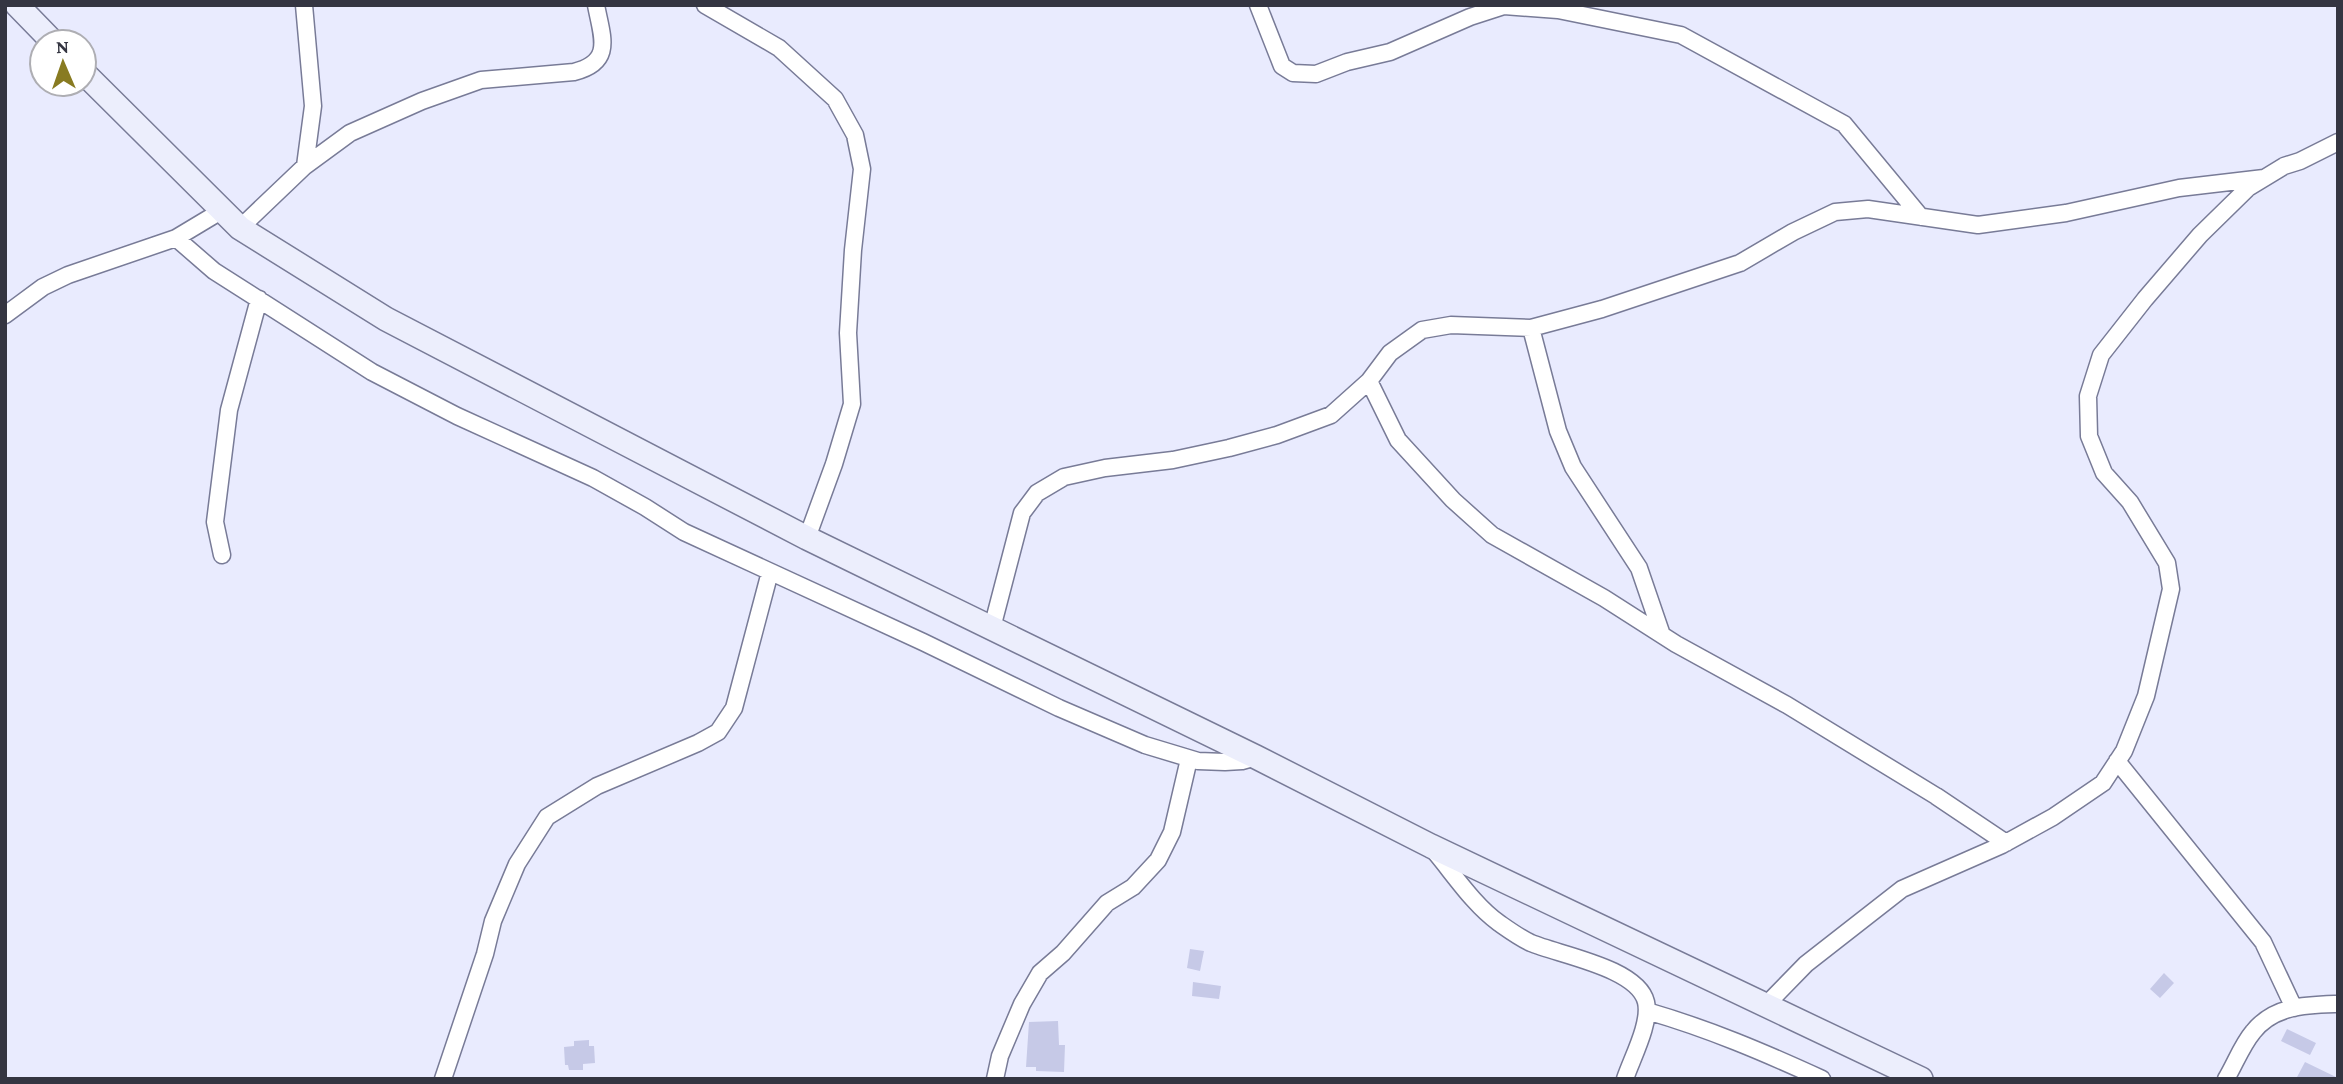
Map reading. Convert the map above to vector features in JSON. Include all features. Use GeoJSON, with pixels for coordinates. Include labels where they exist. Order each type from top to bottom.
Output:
{"type":"FeatureCollection","features":[{"type":"Feature","properties":{"kind":"main road"},"geometry":{"type":"LineString","coordinates":[[17,5],[39,28]]}},
{"type":"Feature","properties":{"kind":"main road"},"geometry":{"type":"LineString","coordinates":[[98,88],[240,228],[386,319],[807,538],[1256,757],[1431,846],[1921,1079]]}},
{"type":"Feature","properties":{"kind":"street"},"geometry":{"type":"LineString","coordinates":[[304,5],[313,106],[305,166]]}},
{"type":"Feature","properties":{"kind":"street"},"geometry":{"type":"LineString","coordinates":[[240,228],[305,166],[350,133],[422,101],[481,80],[574,72],[589,68],[597,61],[604,48],[596,5]]}},
{"type":"Feature","properties":{"kind":"street"},"geometry":{"type":"LineString","coordinates":[[705,5],[779,48],[835,99],[855,135],[862,169],[848,332],[852,404],[807,538]]}},
{"type":"Feature","properties":{"kind":"street"},"geometry":{"type":"LineString","coordinates":[[1258,5],[1282,66],[1293,73],[1316,74],[1347,62],[1390,52],[1504,5],[1558,10],[1681,35],[1844,124],[1921,217]]}},
{"type":"Feature","properties":{"kind":"street"},"geometry":{"type":"LineString","coordinates":[[1765,1006],[1806,964],[1902,889],[2006,843],[2053,817],[2103,783],[2124,751],[2146,696],[2171,589],[2167,563],[2130,502],[2105,473],[2089,436],[2088,396],[2101,355],[2200,235],[2248,188],[2284,166],[2338,142]]}},
{"type":"Feature","properties":{"kind":"street"},"geometry":{"type":"LineString","coordinates":[[992,628],[1022,513],[1037,493],[1064,477],[1105,468],[1173,460],[1277,435],[1331,415],[1369,381],[1390,353],[1422,330],[1451,326],[1531,328],[1602,309],[1740,263],[1793,232],[1835,212],[1868,209],[1979,225],[2066,213],[2179,188],[2264,178]]}},
{"type":"Feature","properties":{"kind":"street"},"geometry":{"type":"LineString","coordinates":[[5,315],[43,287],[68,275],[176,238],[220,211]]}},
{"type":"Feature","properties":{"kind":"street"},"geometry":{"type":"LineString","coordinates":[[176,238],[214,271],[372,372],[457,416],[593,478],[684,532],[1059,708],[1145,745],[1189,759],[1226,762],[1256,757]]}},
{"type":"Feature","properties":{"kind":"street"},"geometry":{"type":"LineString","coordinates":[[222,555],[215,522],[229,410],[259,299]]}},
{"type":"Feature","properties":{"kind":"street"},"geometry":{"type":"LineString","coordinates":[[1531,328],[1558,431],[1573,467],[1639,568],[1662,635]]}},
{"type":"Feature","properties":{"kind":"street"},"geometry":{"type":"LineString","coordinates":[[1369,381],[1398,440],[1453,500],[1492,535],[1787,705],[1936,796],[2006,843]]}},
{"type":"Feature","properties":{"kind":"street"},"geometry":{"type":"LineString","coordinates":[[443,1079],[485,954],[493,920],[517,864],[547,817],[597,786],[718,732],[734,708],[770,572]]}},
{"type":"Feature","properties":{"kind":"street"},"geometry":{"type":"LineString","coordinates":[[995,1079],[1000,1056],[1022,1004],[1040,973],[1063,953],[1107,903],[1133,887],[1158,860],[1172,832],[1189,759]]}},
{"type":"Feature","properties":{"kind":"street"},"geometry":{"type":"LineString","coordinates":[[2117,761],[2263,942],[2294,1008]]}},
{"type":"Feature","properties":{"kind":"street"},"geometry":{"type":"LineString","coordinates":[[1431,846],[1475,901],[1498,922],[1530,942],[1613,971],[1640,989],[1646,1000],[1646,1020],[1625,1079]]}},
{"type":"Feature","properties":{"kind":"street"},"geometry":{"type":"LineString","coordinates":[[2225,1079],[2252,1032],[2266,1019],[2282,1010],[2338,1004]]}},
{"type":"Feature","properties":{"kind":"street"},"geometry":{"type":"LineString","coordinates":[[1647,1011],[1710,1030],[1764,1051],[1822,1079]]}},
{"type":"Feature","properties":{"kind":"building"},"geometry":{"type":"Polygon","coordinates":[[[1190,949],[1204,951],[1200,971],[1187,968],[1190,949]]]}},
{"type":"Feature","properties":{"kind":"building"},"geometry":{"type":"Polygon","coordinates":[[[2164,973],[2174,983],[2160,998],[2150,989],[2164,973]]]}},
{"type":"Feature","properties":{"kind":"building"},"geometry":{"type":"Polygon","coordinates":[[[1193,982],[1221,986],[1219,999],[1192,996],[1193,982]]]}},
{"type":"Feature","properties":{"kind":"building"},"geometry":{"type":"Polygon","coordinates":[[[1058,1021],[1059,1045],[1065,1045],[1064,1072],[1036,1071],[1036,1067],[1026,1067],[1029,1022],[1058,1021]]]}},
{"type":"Feature","properties":{"kind":"building"},"geometry":{"type":"Polygon","coordinates":[[[2287,1029],[2316,1043],[2310,1055],[2281,1041],[2287,1029]]]}},
{"type":"Feature","properties":{"kind":"building"},"geometry":{"type":"Polygon","coordinates":[[[589,1040],[589,1046],[594,1046],[595,1063],[583,1064],[583,1070],[569,1070],[568,1065],[565,1065],[564,1047],[574,1046],[574,1041],[589,1040]]]}},
{"type":"Feature","properties":{"kind":"building"},"geometry":{"type":"Polygon","coordinates":[[[2305,1062],[2338,1078],[2338,1079],[2296,1079],[2305,1062]]]}}]}
